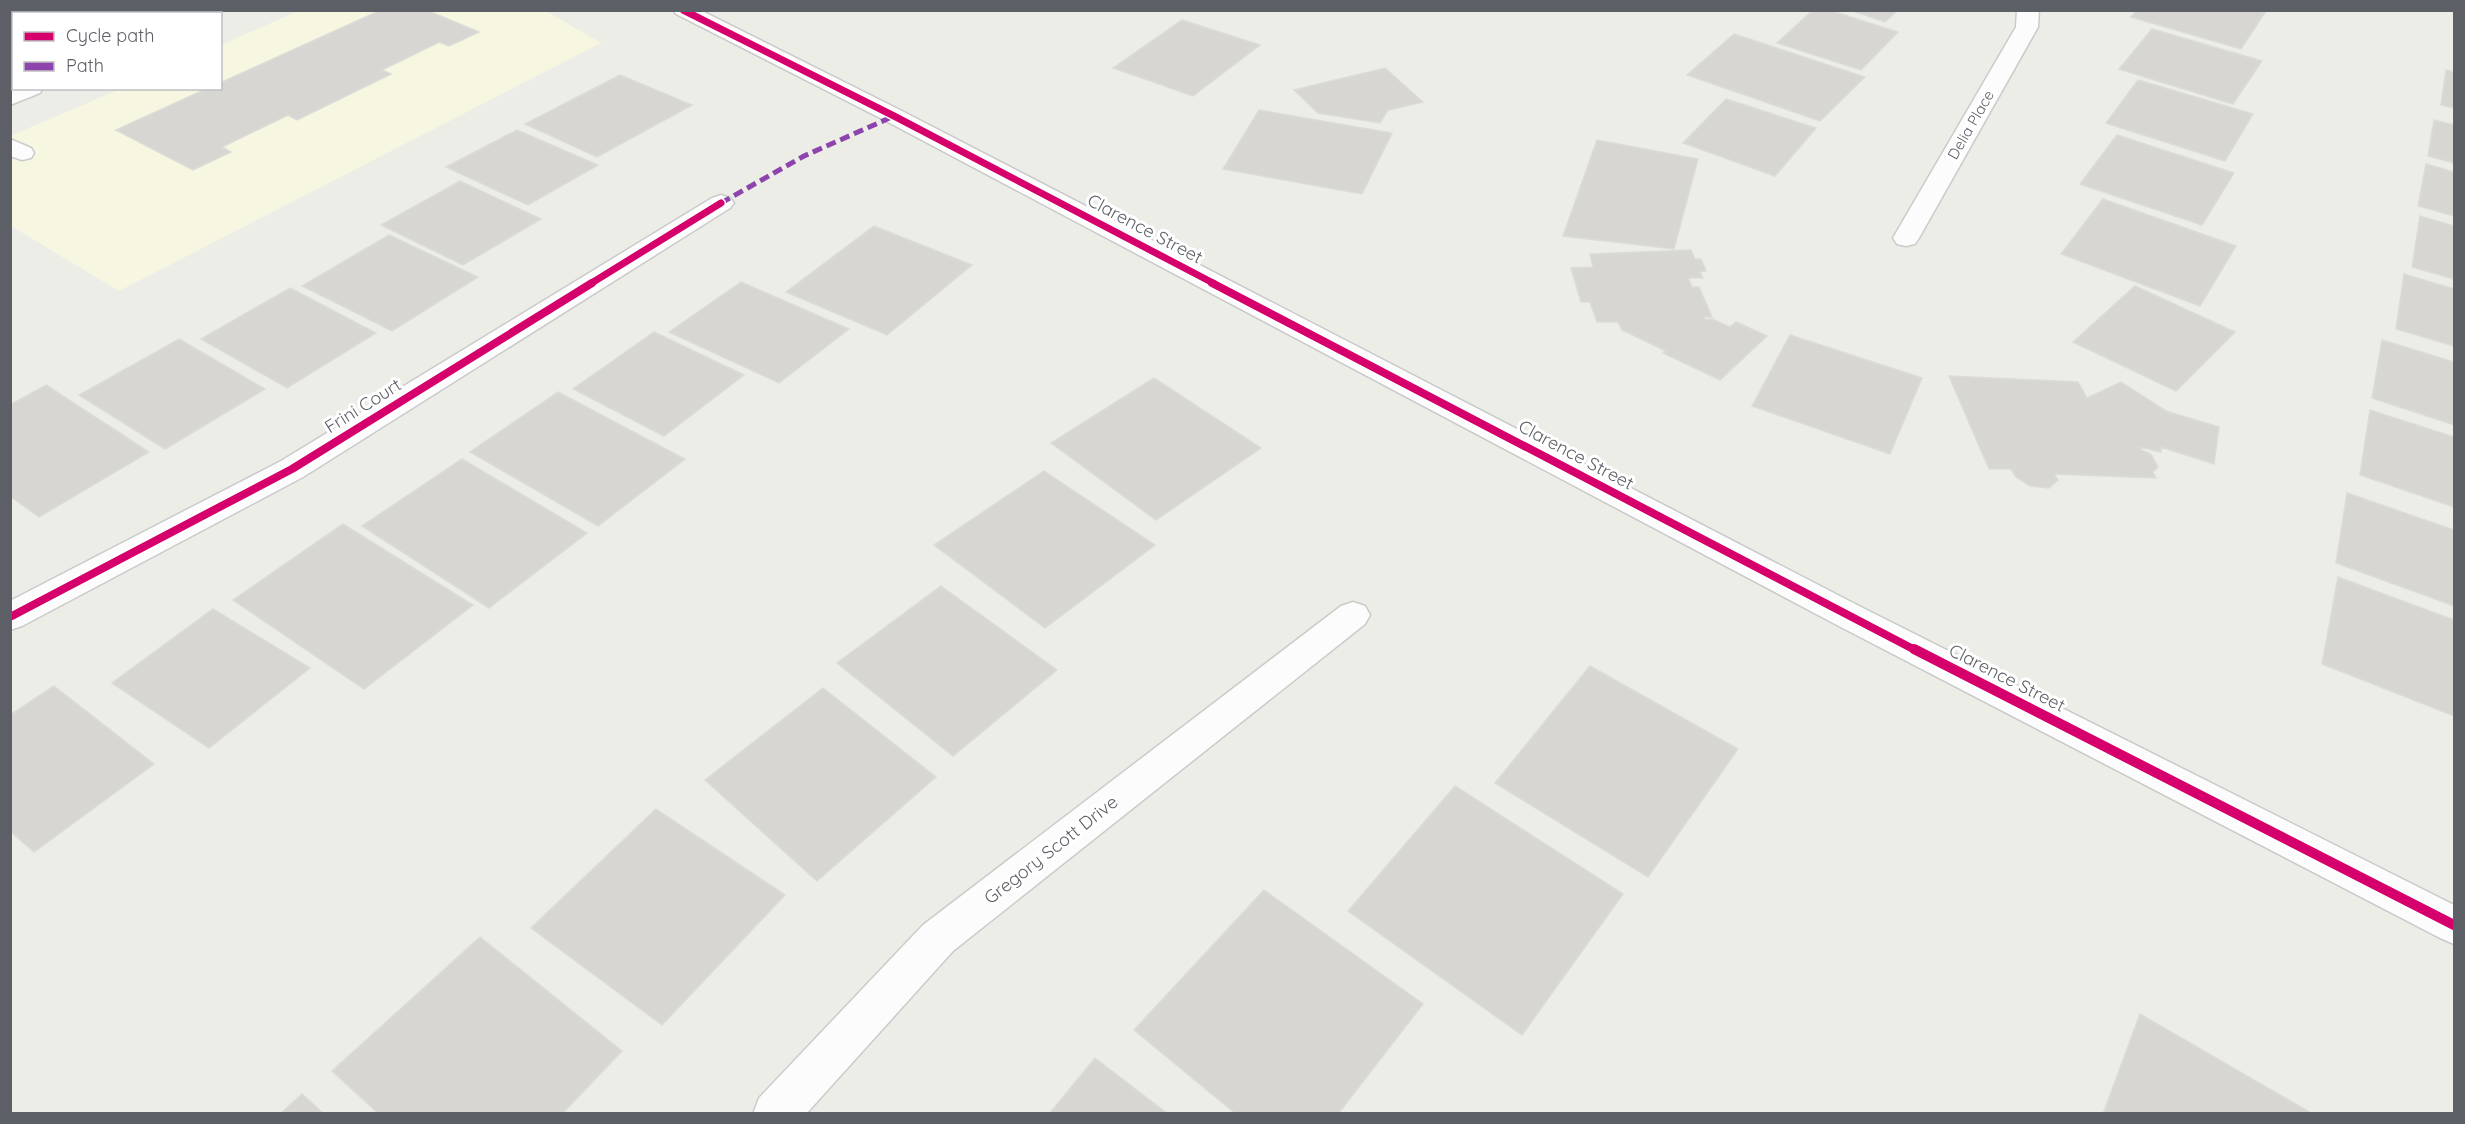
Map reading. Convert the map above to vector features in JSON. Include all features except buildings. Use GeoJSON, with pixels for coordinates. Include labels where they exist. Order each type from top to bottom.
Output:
{"type":"FeatureCollection","features":[{"type":"Feature","properties":{"kind":"street","name":"Clarence Street"},"geometry":{"type":"LineString","coordinates":[[683,10],[894,116],[1847,615],[2454,925]]}},
{"type":"Feature","properties":{"kind":"street","name":"Delia Place"},"geometry":{"type":"LineString","coordinates":[[1906,238],[2027,27],[2028,10]]}},
{"type":"Feature","properties":{"kind":"street"},"geometry":{"type":"LineString","coordinates":[[10,98],[28,90]]}},
{"type":"Feature","properties":{"kind":"street","name":"Frini Court"},"geometry":{"type":"LineString","coordinates":[[10,617],[292,469],[721,203]]}},
{"type":"Feature","properties":{"kind":"street","name":"Gregory Scott Drive"},"geometry":{"type":"LineString","coordinates":[[775,1113],[938,938],[1353,615]]}},
{"type":"Feature","properties":{"kind":"shaded area"},"geometry":{"type":"Polygon","coordinates":[[[11,10],[132,10],[130,12],[12,12],[11,62],[11,10]]]}},
{"type":"Feature","properties":{"kind":"shaded area"},"geometry":{"type":"Polygon","coordinates":[[[298,11],[546,11],[601,43],[119,291],[11,226],[10,136],[118,90],[222,90],[222,45],[298,11]]]}},
{"type":"Feature","properties":{"kind":"marked path"},"geometry":{"type":"LineString","coordinates":[[721,203],[804,156],[894,116]]}},
{"type":"Feature","properties":{"kind":"cycle path"},"geometry":{"type":"LineString","coordinates":[[683,10],[894,116],[1847,615],[2454,925]]}},
{"type":"Feature","properties":{"kind":"cycle path"},"geometry":{"type":"LineString","coordinates":[[10,617],[292,469],[721,203]]}}]}
